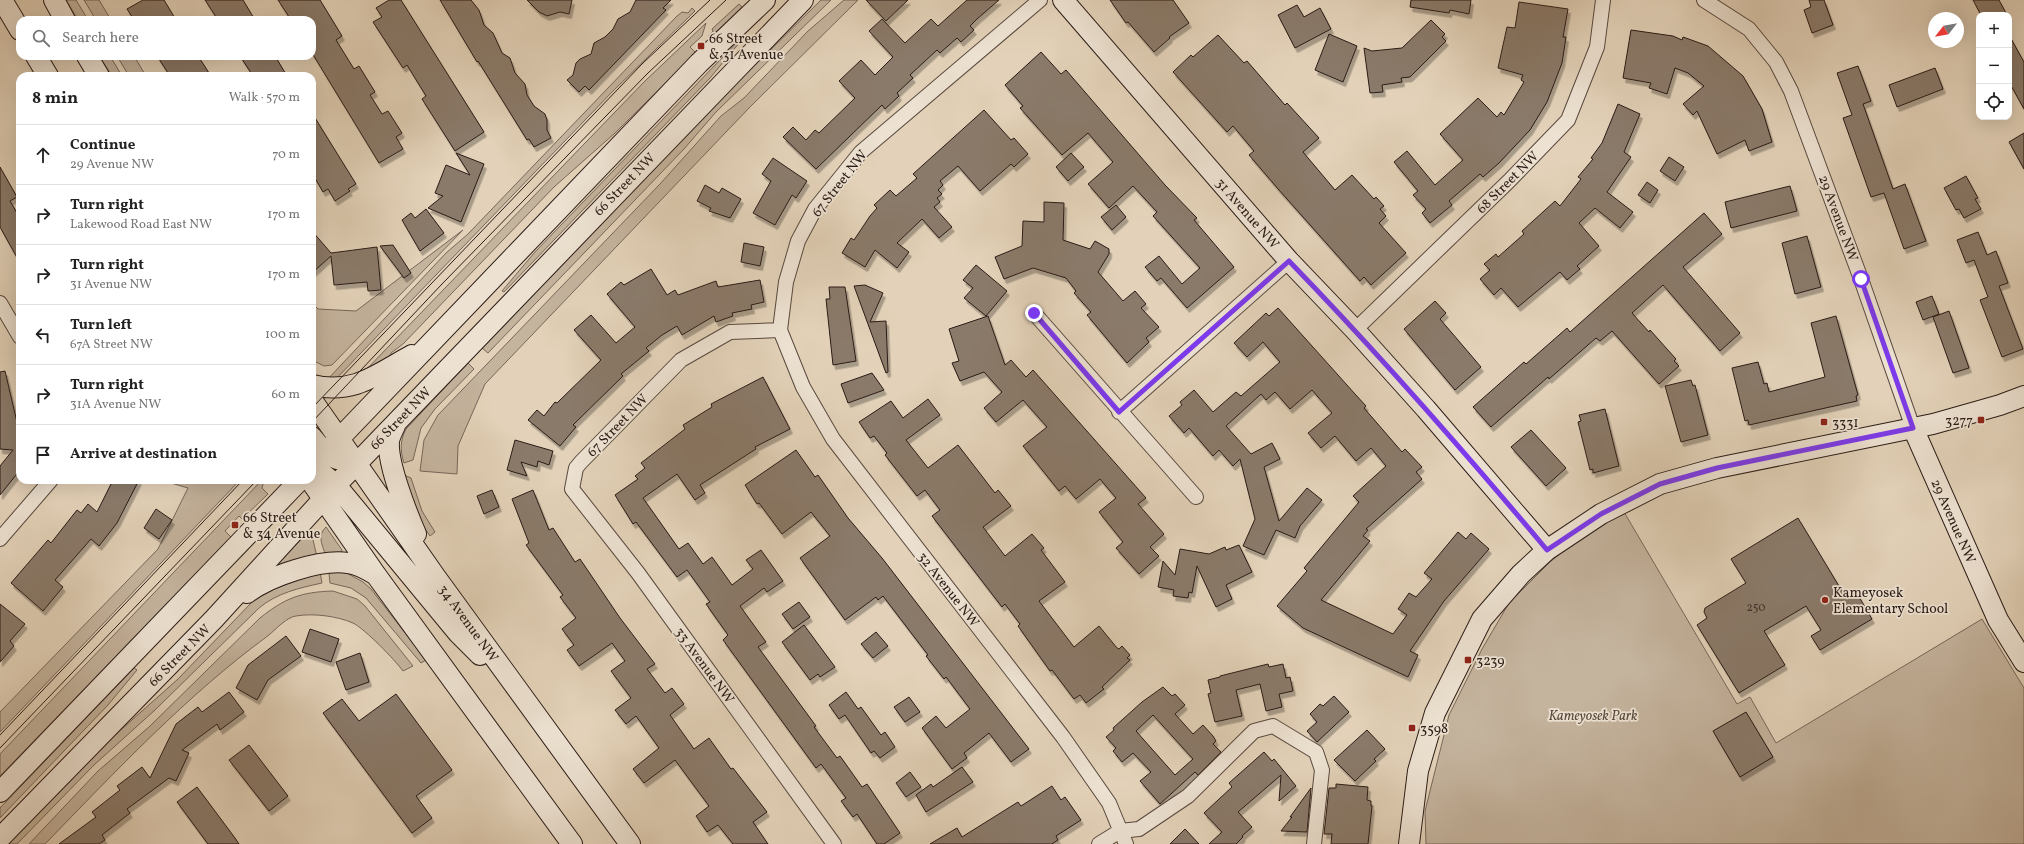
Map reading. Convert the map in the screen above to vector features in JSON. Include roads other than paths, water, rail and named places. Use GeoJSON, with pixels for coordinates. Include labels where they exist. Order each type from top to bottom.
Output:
{"type":"FeatureCollection","features":[{"type":"Feature","properties":{"kind":"main road"},"geometry":{"type":"LineString","coordinates":[[2,0],[16,23]]}},
{"type":"Feature","properties":{"kind":"main road"},"geometry":{"type":"LineString","coordinates":[[54,0],[63,16]]}},
{"type":"Feature","properties":{"kind":"main road","name":"66 Street NW"},"geometry":{"type":"LineString","coordinates":[[316,464],[698,63],[765,0]]}},
{"type":"Feature","properties":{"kind":"main road","name":"66 Street NW"},"geometry":{"type":"LineString","coordinates":[[0,838],[214,619],[329,492],[803,0]]}},
{"type":"Feature","properties":{"kind":"main road","name":"31 Avenue NW"},"geometry":{"type":"LineString","coordinates":[[1063,0],[1289,261],[1355,330],[1477,466],[1547,550]]}},
{"type":"Feature","properties":{"kind":"main road"},"geometry":{"type":"LineString","coordinates":[[38,60],[46,72]]}},
{"type":"Feature","properties":{"kind":"main road"},"geometry":{"type":"LineString","coordinates":[[90,60],[97,72]]}},
{"type":"Feature","properties":{"kind":"main road"},"geometry":{"type":"LineString","coordinates":[[316,385],[330,389],[345,388],[360,384],[427,346]]}},
{"type":"Feature","properties":{"kind":"main road"},"geometry":{"type":"LineString","coordinates":[[1409,844],[1418,771],[1435,713],[1482,619],[1522,574],[1547,550],[1601,514],[1660,484],[1717,468],[1913,428],[2000,405],[2024,396]]}},
{"type":"Feature","properties":{"kind":"main road"},"geometry":{"type":"LineString","coordinates":[[316,409],[333,447],[332,457],[356,464]]}},
{"type":"Feature","properties":{"kind":"main road"},"geometry":{"type":"LineString","coordinates":[[397,422],[389,440],[398,485],[407,513],[435,576]]}},
{"type":"Feature","properties":{"kind":"main road","name":"29 Avenue NW"},"geometry":{"type":"LineString","coordinates":[[1913,428],[1998,620],[2024,662]]}},
{"type":"Feature","properties":{"kind":"main road"},"geometry":{"type":"LineString","coordinates":[[316,439],[333,447]]}},
{"type":"Feature","properties":{"kind":"main road","name":"34 Avenue NW"},"geometry":{"type":"LineString","coordinates":[[356,464],[435,576],[630,844]]}},
{"type":"Feature","properties":{"kind":"main road"},"geometry":{"type":"LineString","coordinates":[[316,472],[322,473],[329,492],[376,575],[572,844]]}},
{"type":"Feature","properties":{"kind":"main road"},"geometry":{"type":"LineString","coordinates":[[0,792],[296,484]]}},
{"type":"Feature","properties":{"kind":"main road"},"geometry":{"type":"LineString","coordinates":[[316,484],[329,492],[458,633],[529,706]]}},
{"type":"Feature","properties":{"kind":"main road"},"geometry":{"type":"LineString","coordinates":[[214,619],[255,588],[278,575],[336,562],[349,563],[376,575]]}},
{"type":"Feature","properties":{"kind":"street","name":"67 Street NW"},"geometry":{"type":"LineString","coordinates":[[572,489],[576,468],[581,462],[681,360],[730,332],[780,330],[786,282],[798,241],[815,209],[861,152],[1040,0]]}},
{"type":"Feature","properties":{"kind":"street","name":"68 Street NW"},"geometry":{"type":"LineString","coordinates":[[1355,330],[1509,181],[1568,120],[1597,47],[1603,0]]}},
{"type":"Feature","properties":{"kind":"street","name":"29 Avenue NW"},"geometry":{"type":"LineString","coordinates":[[1704,0],[1750,29],[1776,62],[1791,91],[1861,279],[1913,428]]}},
{"type":"Feature","properties":{"kind":"street"},"geometry":{"type":"LineString","coordinates":[[1119,412],[1289,261]]}},
{"type":"Feature","properties":{"kind":"street"},"geometry":{"type":"LineString","coordinates":[[0,303],[16,330]]}},
{"type":"Feature","properties":{"kind":"street"},"geometry":{"type":"LineString","coordinates":[[1034,313],[1119,412],[1196,498]]}},
{"type":"Feature","properties":{"kind":"street","name":"32 Avenue NW"},"geometry":{"type":"LineString","coordinates":[[780,330],[803,387],[833,439],[1063,737],[1109,803],[1123,838]]}},
{"type":"Feature","properties":{"kind":"street"},"geometry":{"type":"LineString","coordinates":[[0,539],[48,484]]}},
{"type":"Feature","properties":{"kind":"street","name":"33 Avenue NW"},"geometry":{"type":"LineString","coordinates":[[572,489],[638,572],[834,844]]}},
{"type":"Feature","properties":{"kind":"street"},"geometry":{"type":"LineString","coordinates":[[1099,844],[1123,838],[1188,796],[1254,730],[1273,726],[1316,752],[1322,770],[1314,844]]}},
{"type":"Feature","properties":{"kind":"tram line"},"geometry":{"type":"LineString","coordinates":[[316,404],[642,64],[710,0]]}},
{"type":"Feature","properties":{"kind":"tram line"},"geometry":{"type":"LineString","coordinates":[[316,418],[442,284],[648,73],[726,0]]}},
{"type":"Feature","properties":{"kind":"tram line"},"geometry":{"type":"LineString","coordinates":[[0,735],[239,484]]}},
{"type":"Feature","properties":{"kind":"tram line"},"geometry":{"type":"LineString","coordinates":[[0,748],[253,484]]}},
{"type":"Feature","properties":{"kind":"place","name":"66 Street & 31 Avenue"},"geometry":{"type":"Point","coordinates":[701,46]}},
{"type":"Feature","properties":{"kind":"place","name":"3277"},"geometry":{"type":"Point","coordinates":[1981,420]}},
{"type":"Feature","properties":{"kind":"place","name":"3331"},"geometry":{"type":"Point","coordinates":[1824,422]}},
{"type":"Feature","properties":{"kind":"place","name":"66 Street & 34 Avenue"},"geometry":{"type":"Point","coordinates":[235,525]}},
{"type":"Feature","properties":{"kind":"place","name":"Kameyosek Elementary School"},"geometry":{"type":"Point","coordinates":[1825,600]}},
{"type":"Feature","properties":{"kind":"place","name":"3239"},"geometry":{"type":"Point","coordinates":[1468,660]}},
{"type":"Feature","properties":{"kind":"place","name":"3598"},"geometry":{"type":"Point","coordinates":[1412,728]}},
{"type":"Feature","properties":{"kind":"park label","name":"Kameyosek Park"},"geometry":{"type":"Point","coordinates":[1593,715]}}]}
